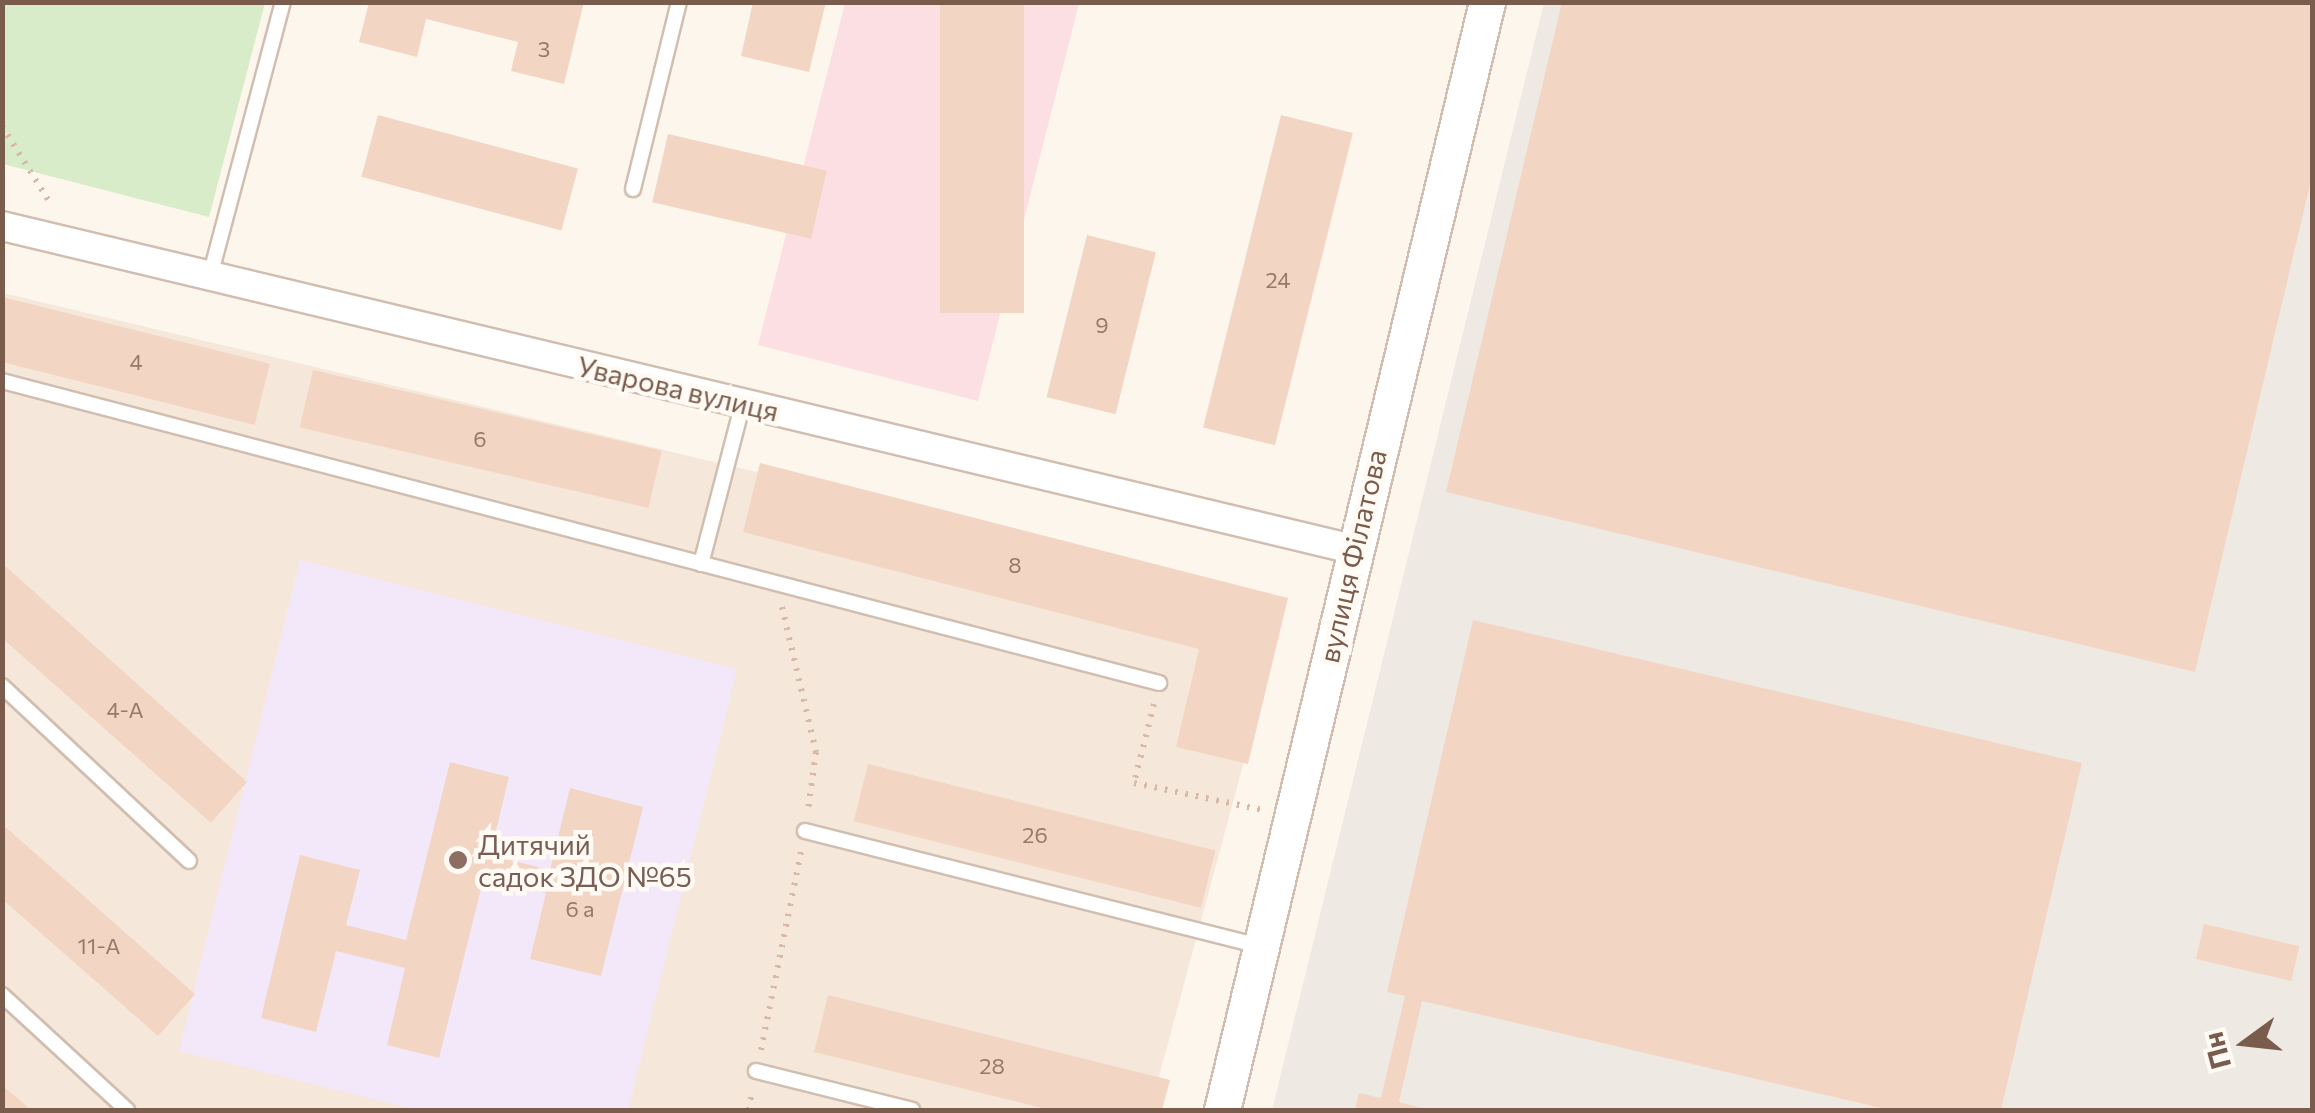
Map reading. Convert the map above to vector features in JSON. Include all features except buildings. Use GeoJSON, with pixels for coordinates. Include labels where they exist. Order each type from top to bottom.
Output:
{"type":"FeatureCollection","features":[{"type":"Feature","properties":{"kind":"street","name":"вулиця Філатова"},"geometry":{"type":"LineString","coordinates":[[1222,1110],[1353,549],[1487,2]]}},
{"type":"Feature","properties":{"kind":"street","name":"Уварова вулиця"},"geometry":{"type":"LineString","coordinates":[[2,226],[1353,549]]}},
{"type":"Feature","properties":{"kind":"lane"},"geometry":{"type":"LineString","coordinates":[[210,276],[282,2]]}},
{"type":"Feature","properties":{"kind":"lane"},"geometry":{"type":"LineString","coordinates":[[633,189],[679,2]]}},
{"type":"Feature","properties":{"kind":"lane"},"geometry":{"type":"LineString","coordinates":[[2,381],[1159,684]]}},
{"type":"Feature","properties":{"kind":"lane"},"geometry":{"type":"LineString","coordinates":[[701,564],[743,403]]}},
{"type":"Feature","properties":{"kind":"lane"},"geometry":{"type":"LineString","coordinates":[[2,686],[189,862]]}},
{"type":"Feature","properties":{"kind":"lane"},"geometry":{"type":"LineString","coordinates":[[805,831],[1260,946]]}},
{"type":"Feature","properties":{"kind":"lane"},"geometry":{"type":"LineString","coordinates":[[2,995],[128,1110]]}},
{"type":"Feature","properties":{"kind":"lane"},"geometry":{"type":"LineString","coordinates":[[756,1071],[912,1110]]}},
{"type":"Feature","properties":{"kind":"path"},"geometry":{"type":"LineString","coordinates":[[2,126],[76,244]]}},
{"type":"Feature","properties":{"kind":"path"},"geometry":{"type":"LineString","coordinates":[[1159,684],[1134,783],[1291,816]]}},
{"type":"Feature","properties":{"kind":"shaded area"},"geometry":{"type":"Polygon","coordinates":[[[845,3],[1079,3],[978,401],[758,345],[845,3]]]}},
{"type":"Feature","properties":{"kind":"shaded area"},"geometry":{"type":"Polygon","coordinates":[[[1544,3],[2312,3],[2312,1110],[1272,1110],[1544,3]]]}},
{"type":"Feature","properties":{"kind":"shaded area"},"geometry":{"type":"Polygon","coordinates":[[[3,293],[1288,598],[1150,1110],[3,1110],[3,293]]]}},
{"type":"Feature","properties":{"kind":"shaded area","name":"Дитячий садок ЗДО №65"},"geometry":{"type":"Polygon","coordinates":[[[300,560],[737,669],[628,1110],[417,1110],[179,1051],[300,560]]]}},
{"type":"Feature","properties":{"kind":"green space"},"geometry":{"type":"Polygon","coordinates":[[[2,3],[265,3],[209,217],[3,164],[2,3]]]}},
{"type":"Feature","properties":{"kind":"place","name":"Дитячий садок ЗДО №65"},"geometry":{"type":"Point","coordinates":[458,860]}}]}
